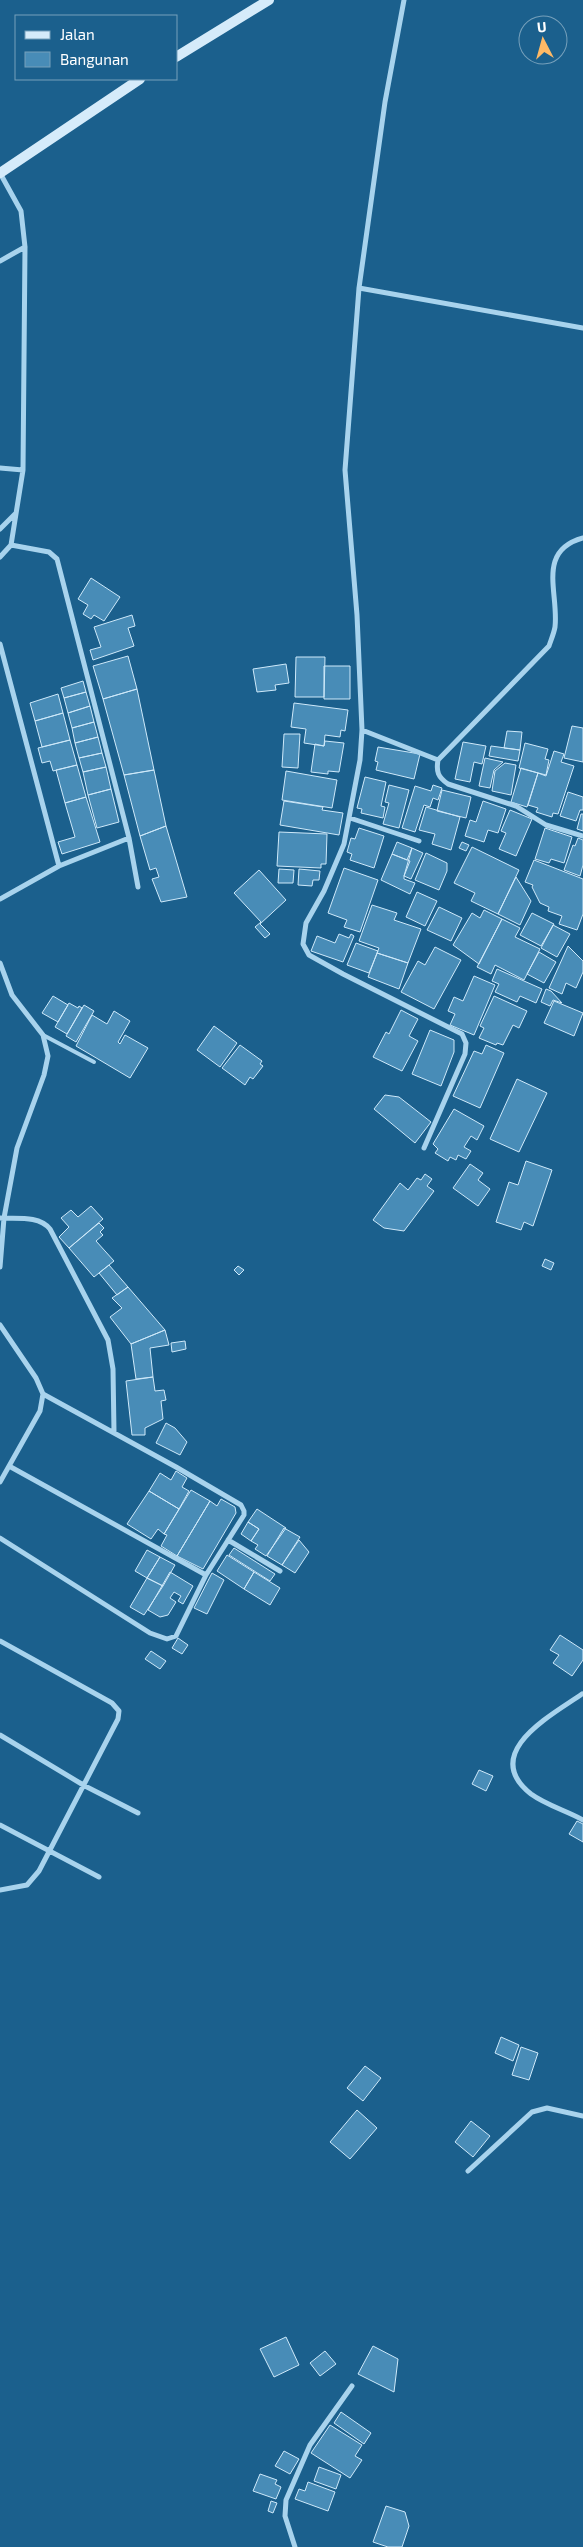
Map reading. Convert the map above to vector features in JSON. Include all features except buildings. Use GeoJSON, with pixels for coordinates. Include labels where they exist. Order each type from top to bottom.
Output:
{"type":"FeatureCollection","features":[{"type":"Feature","properties":{"kind":"street"},"geometry":{"type":"LineString","coordinates":[[178,55],[268,0]]}},
{"type":"Feature","properties":{"kind":"street"},"geometry":{"type":"LineString","coordinates":[[404,0],[385,102],[359,288],[344,470],[357,615],[362,730],[360,760],[344,844],[324,892],[306,923],[303,944],[309,955],[462,1034],[466,1043],[465,1054],[424,1148]]}},
{"type":"Feature","properties":{"kind":"street"},"geometry":{"type":"LineString","coordinates":[[0,557],[11,544],[23,470],[25,247],[21,211],[0,173],[139,80]]}},
{"type":"Feature","properties":{"kind":"street"},"geometry":{"type":"LineString","coordinates":[[0,261],[25,247]]}},
{"type":"Feature","properties":{"kind":"street"},"geometry":{"type":"LineString","coordinates":[[359,288],[583,328]]}},
{"type":"Feature","properties":{"kind":"street"},"geometry":{"type":"LineString","coordinates":[[0,468],[23,470]]}},
{"type":"Feature","properties":{"kind":"street"},"geometry":{"type":"LineString","coordinates":[[0,529],[15,514]]}},
{"type":"Feature","properties":{"kind":"street"},"geometry":{"type":"LineString","coordinates":[[583,538],[571,541],[560,551],[554,561],[555,627],[549,646],[438,760],[436,770],[439,778],[448,784],[516,806],[546,825],[583,836]]}},
{"type":"Feature","properties":{"kind":"street"},"geometry":{"type":"LineString","coordinates":[[11,544],[49,552],[57,559],[129,838],[138,887]]}},
{"type":"Feature","properties":{"kind":"street"},"geometry":{"type":"LineString","coordinates":[[0,644],[59,866]]}},
{"type":"Feature","properties":{"kind":"street"},"geometry":{"type":"LineString","coordinates":[[362,730],[438,760]]}},
{"type":"Feature","properties":{"kind":"street"},"geometry":{"type":"LineString","coordinates":[[350,818],[419,840]]}},
{"type":"Feature","properties":{"kind":"street"},"geometry":{"type":"LineString","coordinates":[[0,899],[59,866],[129,838]]}},
{"type":"Feature","properties":{"kind":"street"},"geometry":{"type":"LineString","coordinates":[[0,963],[12,995],[43,1035],[48,1056],[44,1075],[17,1148],[2,1218],[0,1267]]}},
{"type":"Feature","properties":{"kind":"street"},"geometry":{"type":"LineString","coordinates":[[2,1218],[45,1222],[108,1340],[113,1369],[114,1432]]}},
{"type":"Feature","properties":{"kind":"street"},"geometry":{"type":"LineString","coordinates":[[0,1325],[36,1378],[43,1394],[40,1411],[0,1482]]}},
{"type":"Feature","properties":{"kind":"street"},"geometry":{"type":"LineString","coordinates":[[0,1538],[158,1637],[167,1639],[176,1636],[206,1575],[244,1515],[240,1505],[114,1432],[43,1394]]}},
{"type":"Feature","properties":{"kind":"street"},"geometry":{"type":"LineString","coordinates":[[9,1466],[206,1575]]}},
{"type":"Feature","properties":{"kind":"street"},"geometry":{"type":"LineString","coordinates":[[228,1540],[280,1570]]}},
{"type":"Feature","properties":{"kind":"street"},"geometry":{"type":"LineString","coordinates":[[0,1641],[112,1703],[118,1712],[118,1720],[39,1871],[27,1885],[0,1890]]}},
{"type":"Feature","properties":{"kind":"street"},"geometry":{"type":"LineString","coordinates":[[583,1694],[528,1732],[515,1752],[514,1767],[516,1779],[532,1795],[583,1820]]}},
{"type":"Feature","properties":{"kind":"street"},"geometry":{"type":"LineString","coordinates":[[0,1735],[84,1786],[138,1813]]}},
{"type":"Feature","properties":{"kind":"street"},"geometry":{"type":"LineString","coordinates":[[0,1825],[99,1878]]}},
{"type":"Feature","properties":{"kind":"street"},"geometry":{"type":"LineString","coordinates":[[468,2171],[532,2112],[547,2108],[583,2116]]}},
{"type":"Feature","properties":{"kind":"street"},"geometry":{"type":"LineString","coordinates":[[295,2547],[285,2516],[286,2500],[310,2445],[352,2386]]}},
{"type":"Feature","properties":{"kind":"lane"},"geometry":{"type":"LineString","coordinates":[[43,1035],[94,1062]]}}]}
